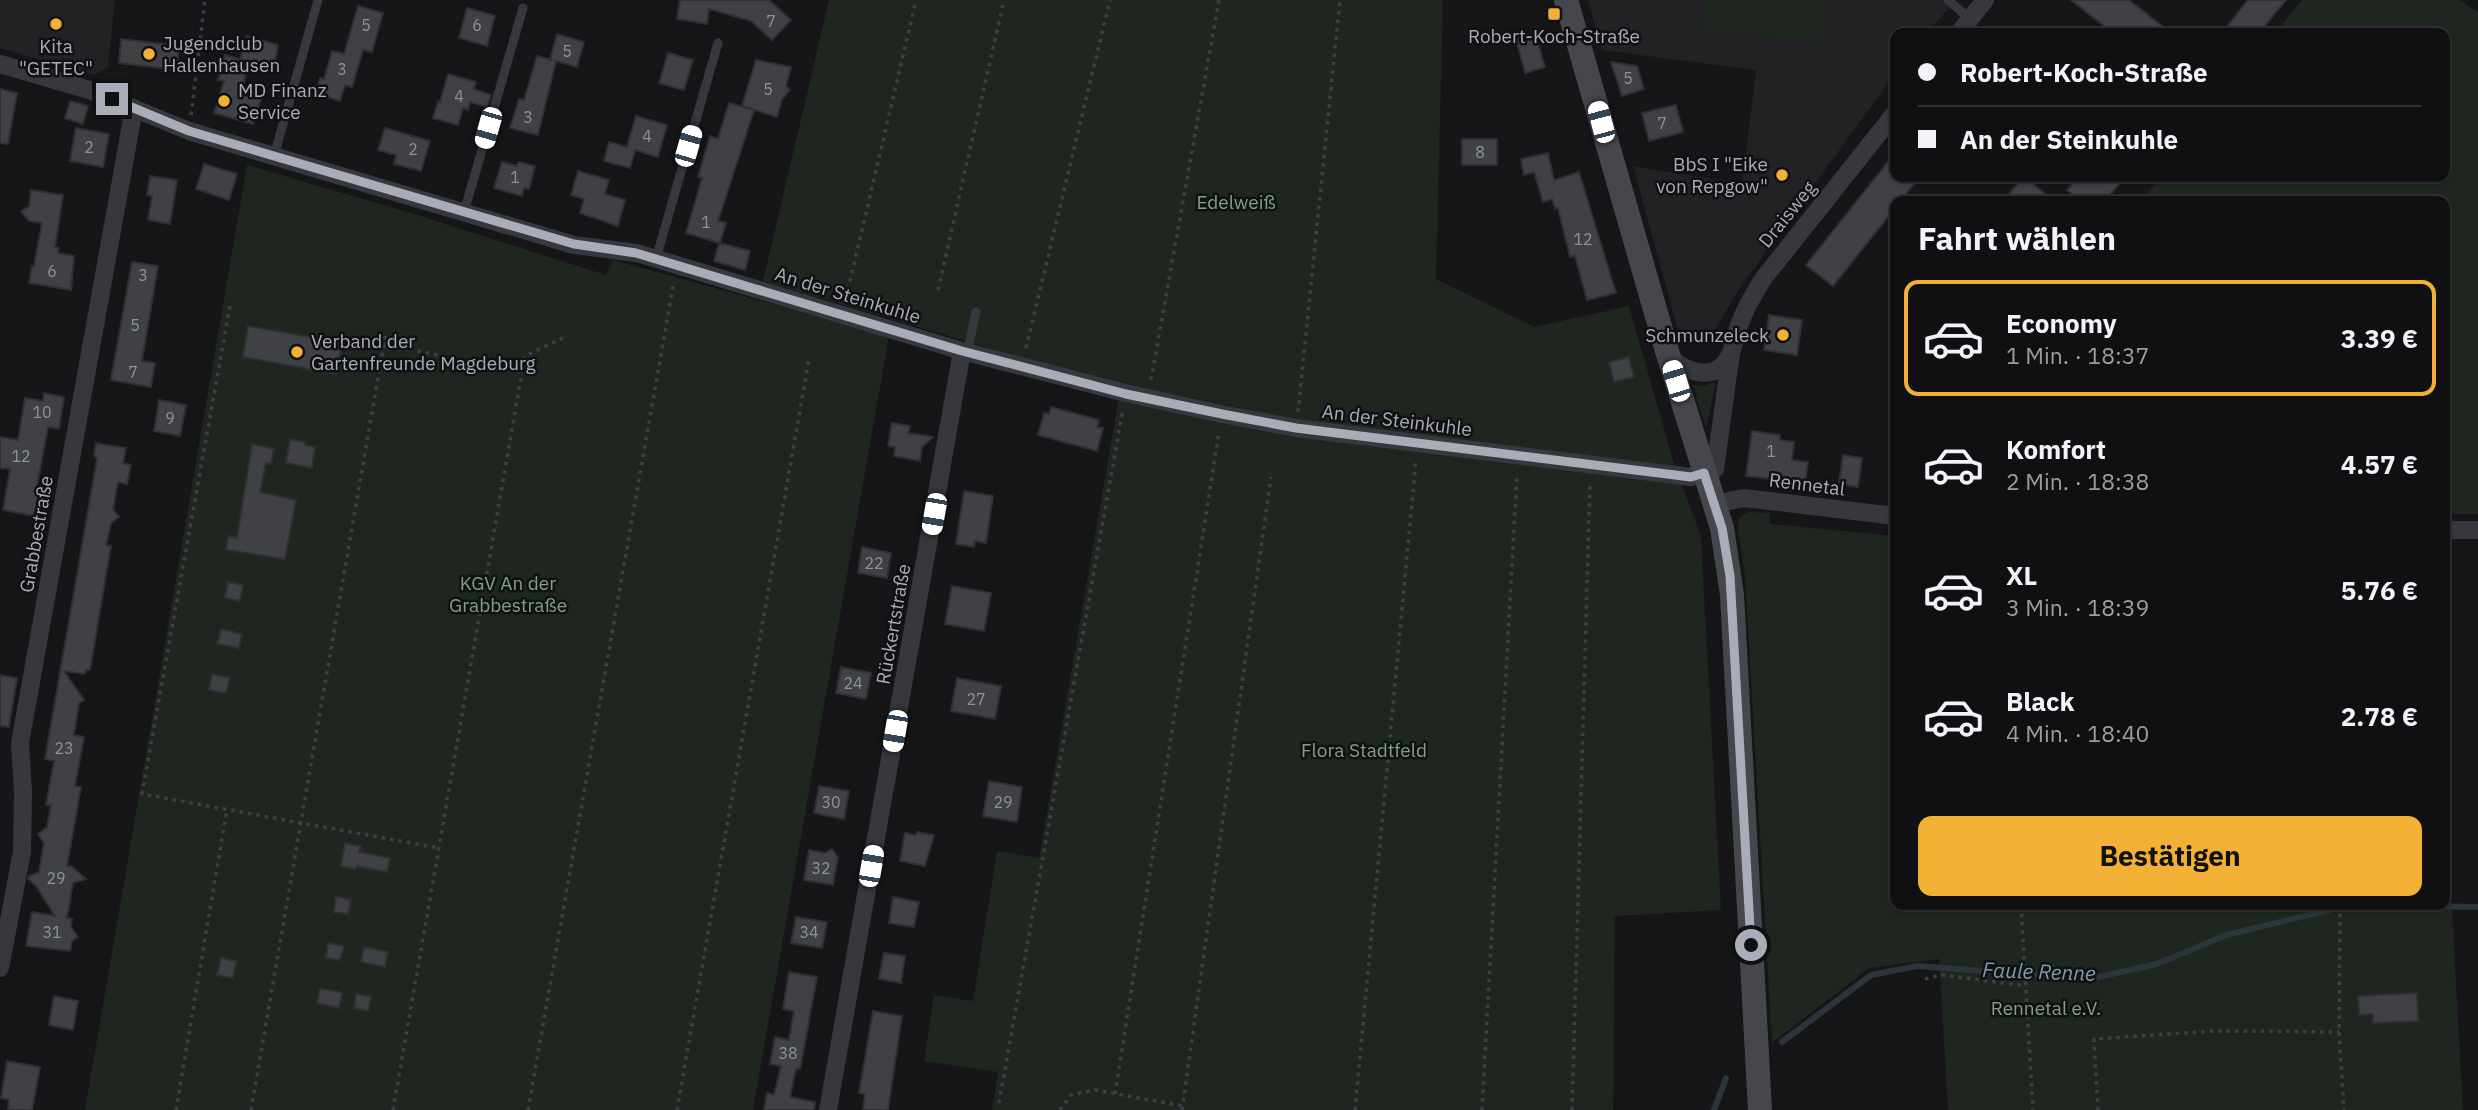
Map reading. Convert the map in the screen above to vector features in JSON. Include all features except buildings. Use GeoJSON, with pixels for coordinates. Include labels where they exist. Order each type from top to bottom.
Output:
{"type":"FeatureCollection","features":[{"type":"Feature","properties":{"kind":"street"},"geometry":{"type":"LineString","coordinates":[[1566,0],[1726,548],[1730,576],[1760,1110]]}},
{"type":"Feature","properties":{"kind":"street"},"geometry":{"type":"LineString","coordinates":[[1964,26],[1985,0]]}},
{"type":"Feature","properties":{"kind":"street","name":"An der Steinkuhle"},"geometry":{"type":"LineString","coordinates":[[0,64],[89,90],[189,131],[464,212],[574,244],[630,252],[656,259],[962,351],[1126,394],[1279,426],[1591,466],[1691,477],[1704,473]]}},
{"type":"Feature","properties":{"kind":"street","name":"Grabbestraße"},"geometry":{"type":"LineString","coordinates":[[0,968],[22,852],[23,791],[20,743],[134,108]]}},
{"type":"Feature","properties":{"kind":"street","name":"Draisweg"},"geometry":{"type":"LineString","coordinates":[[1704,473],[1715,469],[1731,353],[1741,320],[1763,279],[1890,119]]}},
{"type":"Feature","properties":{"kind":"street","name":"Rückertstraße"},"geometry":{"type":"LineString","coordinates":[[828,1110],[962,351]]}},
{"type":"Feature","properties":{"kind":"street"},"geometry":{"type":"LineString","coordinates":[[1669,358],[1691,372],[1703,374],[1720,366],[1731,353]]}},
{"type":"Feature","properties":{"kind":"street","name":"Rennetal"},"geometry":{"type":"LineString","coordinates":[[1714,503],[1744,498],[1890,515]]}},
{"type":"Feature","properties":{"kind":"street"},"geometry":{"type":"LineString","coordinates":[[2450,530],[2478,530]]}},
{"type":"Feature","properties":{"kind":"lane"},"geometry":{"type":"LineString","coordinates":[[274,156],[318,0]]}},
{"type":"Feature","properties":{"kind":"lane"},"geometry":{"type":"LineString","coordinates":[[1948,0],[1964,26]]}},
{"type":"Feature","properties":{"kind":"lane"},"geometry":{"type":"LineString","coordinates":[[464,212],[523,8]]}},
{"type":"Feature","properties":{"kind":"lane"},"geometry":{"type":"LineString","coordinates":[[656,259],[718,43]]}},
{"type":"Feature","properties":{"kind":"lane"},"geometry":{"type":"LineString","coordinates":[[962,351],[969,344],[976,312]]}},
{"type":"Feature","properties":{"kind":"path"},"geometry":{"type":"LineString","coordinates":[[189,131],[205,0]]}},
{"type":"Feature","properties":{"kind":"path"},"geometry":{"type":"LineString","coordinates":[[844,306],[916,0]]}},
{"type":"Feature","properties":{"kind":"path"},"geometry":{"type":"LineString","coordinates":[[938,290],[1004,0]]}},
{"type":"Feature","properties":{"kind":"path"},"geometry":{"type":"LineString","coordinates":[[1023,358],[1110,0]]}},
{"type":"Feature","properties":{"kind":"path"},"geometry":{"type":"LineString","coordinates":[[1150,389],[1219,0]]}},
{"type":"Feature","properties":{"kind":"path"},"geometry":{"type":"LineString","coordinates":[[1297,420],[1340,0]]}},
{"type":"Feature","properties":{"kind":"path"},"geometry":{"type":"LineString","coordinates":[[528,1110],[677,265]]}},
{"type":"Feature","properties":{"kind":"path"},"geometry":{"type":"LineString","coordinates":[[230,306],[142,794],[439,848]]}},
{"type":"Feature","properties":{"kind":"path"},"geometry":{"type":"LineString","coordinates":[[251,1110],[386,332]]}},
{"type":"Feature","properties":{"kind":"path"},"geometry":{"type":"LineString","coordinates":[[393,1110],[525,356],[568,336]]}},
{"type":"Feature","properties":{"kind":"path"},"geometry":{"type":"LineString","coordinates":[[384,344],[522,372]]}},
{"type":"Feature","properties":{"kind":"path"},"geometry":{"type":"LineString","coordinates":[[677,1110],[809,359]]}},
{"type":"Feature","properties":{"kind":"path"},"geometry":{"type":"LineString","coordinates":[[999,1103],[1126,394]]}},
{"type":"Feature","properties":{"kind":"path"},"geometry":{"type":"LineString","coordinates":[[1115,1094],[1222,414]]}},
{"type":"Feature","properties":{"kind":"path"},"geometry":{"type":"LineString","coordinates":[[1355,1110],[1418,444]]}},
{"type":"Feature","properties":{"kind":"path"},"geometry":{"type":"LineString","coordinates":[[1482,1110],[1518,456]]}},
{"type":"Feature","properties":{"kind":"path"},"geometry":{"type":"LineString","coordinates":[[1572,1110],[1591,466]]}},
{"type":"Feature","properties":{"kind":"path"},"geometry":{"type":"LineString","coordinates":[[1060,1110],[1071,1095],[1095,1090],[1183,1108],[1271,477]]}},
{"type":"Feature","properties":{"kind":"path"},"geometry":{"type":"LineString","coordinates":[[176,1110],[228,809]]}},
{"type":"Feature","properties":{"kind":"path"},"geometry":{"type":"LineString","coordinates":[[2021,910],[2033,1110]]}},
{"type":"Feature","properties":{"kind":"path"},"geometry":{"type":"LineString","coordinates":[[2341,910],[2339,1032],[2344,1110]]}},
{"type":"Feature","properties":{"kind":"path"},"geometry":{"type":"LineString","coordinates":[[1925,979],[1942,975],[2026,984]]}},
{"type":"Feature","properties":{"kind":"path"},"geometry":{"type":"LineString","coordinates":[[2098,1110],[2094,1039],[2214,1031],[2339,1032]]}},
{"type":"Feature","properties":{"kind":"shaded area","name":"Kita \"GETEC\""},"geometry":{"type":"Polygon","coordinates":[[[0,0],[115,0],[108,67],[94,75],[0,48],[0,0]]]}},
{"type":"Feature","properties":{"kind":"shaded area","name":"BbS I \"Eike von Repgow\""},"geometry":{"type":"Polygon","coordinates":[[[1588,0],[1955,0],[1932,28],[1890,28],[1890,80],[1739,289],[1711,336],[1681,341],[1633,166],[1742,184],[1756,70],[1601,50],[1588,0]]]}},
{"type":"Feature","properties":{"kind":"green space","name":"Edelweiß"},"geometry":{"type":"Polygon","coordinates":[[[829,0],[1443,0],[1436,279],[1534,327],[1629,306],[1675,467],[1297,420],[1150,389],[1023,358],[763,281],[829,0]]]}},
{"type":"Feature","properties":{"kind":"green space"},"geometry":{"type":"Polygon","coordinates":[[[1703,0],[1830,0],[1826,44],[1701,33],[1703,0]]]}},
{"type":"Feature","properties":{"kind":"green space"},"geometry":{"type":"Polygon","coordinates":[[[2302,0],[2459,0],[2478,12],[2478,514],[2450,514],[2450,196],[2145,196],[2156,182],[2450,182],[2450,28],[2279,28],[2302,0]]]}},
{"type":"Feature","properties":{"kind":"green space","name":"KGV An der Grabbestraße"},"geometry":{"type":"Polygon","coordinates":[[[247,165],[411,213],[606,275],[613,260],[889,336],[753,1110],[85,1110],[247,165]]]}},
{"type":"Feature","properties":{"kind":"green space"},"geometry":{"type":"Polygon","coordinates":[[[1716,382],[1706,428],[1692,384],[1702,386],[1716,382]]]}},
{"type":"Feature","properties":{"kind":"green space","name":"Flora Stadtfeld"},"geometry":{"type":"Polygon","coordinates":[[[1119,397],[1681,482],[1701,537],[1721,910],[1615,916],[1613,1110],[992,1110],[998,1072],[924,1061],[934,995],[973,1001],[997,851],[1039,858],[1119,397]]]}},
{"type":"Feature","properties":{"kind":"green space","name":"Rennetal e.V."},"geometry":{"type":"Polygon","coordinates":[[[1749,512],[1770,513],[1770,524],[1890,536],[1890,910],[2450,910],[2450,872],[2463,1110],[1948,1110],[1939,959],[1869,968],[1772,1043],[1745,575],[1738,531],[1739,518],[1749,512]]]}},
{"type":"Feature","properties":{"kind":"waterway","name":"Faule Renne"},"geometry":{"type":"LineString","coordinates":[[2450,907],[2478,907]]}},
{"type":"Feature","properties":{"kind":"waterway","name":"Faule Renne"},"geometry":{"type":"LineString","coordinates":[[1782,1042],[1871,975],[1917,966],[2090,979],[2157,964],[2226,935],[2329,910]]}},
{"type":"Feature","properties":{"kind":"waterway","name":"Faule Renne"},"geometry":{"type":"LineString","coordinates":[[1714,1110],[1726,1078]]}},
{"type":"Feature","properties":{"kind":"place","name":"Robert-Koch-Straße"},"geometry":{"type":"Point","coordinates":[1554,14]}},
{"type":"Feature","properties":{"kind":"place","name":"Kita \"GETEC\""},"geometry":{"type":"Point","coordinates":[56,24]}},
{"type":"Feature","properties":{"kind":"place","name":"Jugendclub Hallenhausen"},"geometry":{"type":"Point","coordinates":[149,54]}},
{"type":"Feature","properties":{"kind":"place","name":"MD Finanz Service"},"geometry":{"type":"Point","coordinates":[224,101]}},
{"type":"Feature","properties":{"kind":"place","name":"BbS I \"Eike von Repgow\""},"geometry":{"type":"Point","coordinates":[1782,175]}},
{"type":"Feature","properties":{"kind":"place","name":"Schmunzeleck"},"geometry":{"type":"Point","coordinates":[1783,335]}},
{"type":"Feature","properties":{"kind":"place","name":"Verband der Gartenfreunde Magdeburg"},"geometry":{"type":"Point","coordinates":[297,352]}},
{"type":"Feature","properties":{"kind":"route"},"geometry":{"type":"LineString","coordinates":[[112,99],[189,131],[574,244],[636,253],[962,351],[1126,394],[1279,426],[1591,466],[1691,477],[1704,473],[1722,528],[1730,576],[1751,945]]}}]}
